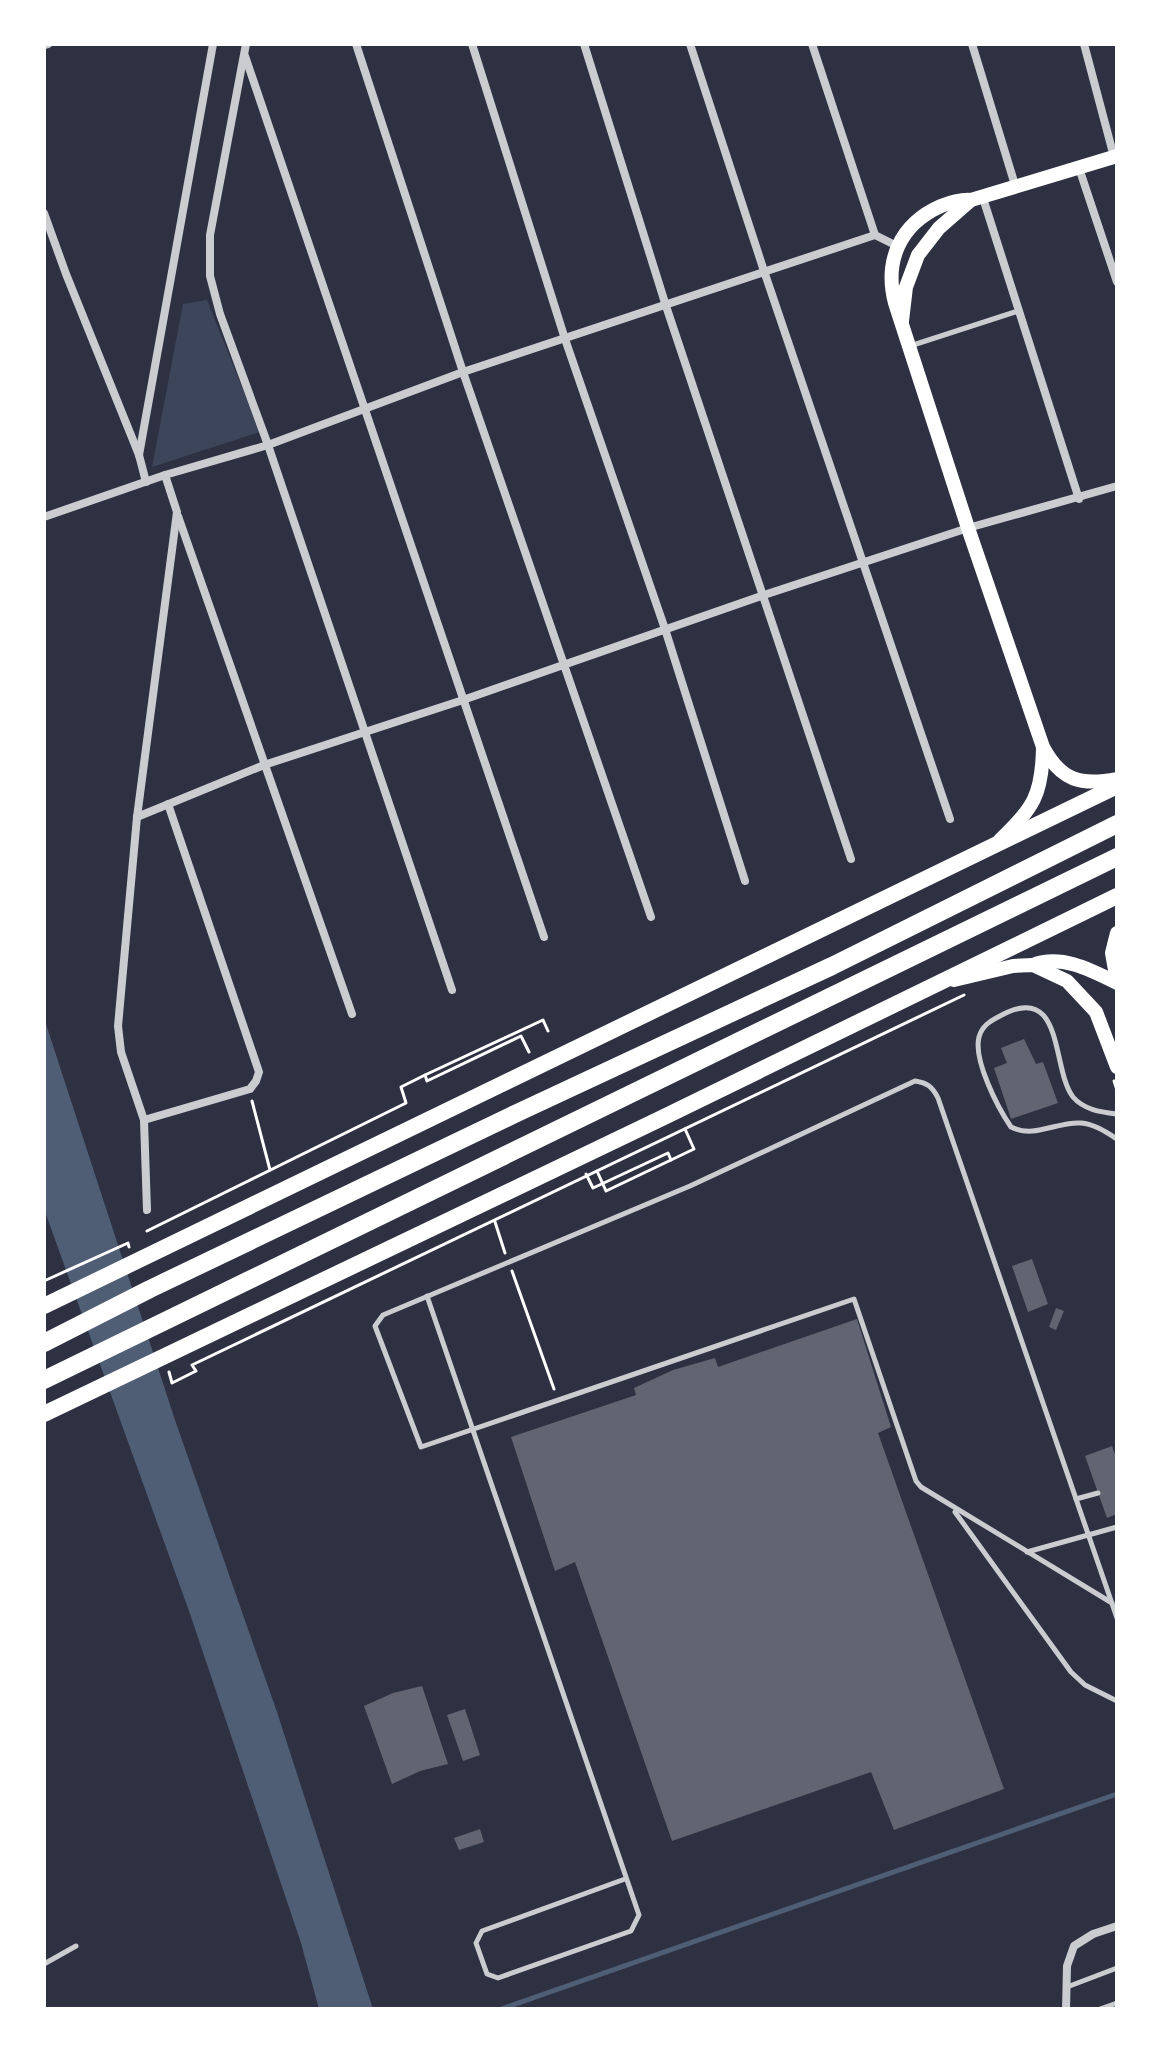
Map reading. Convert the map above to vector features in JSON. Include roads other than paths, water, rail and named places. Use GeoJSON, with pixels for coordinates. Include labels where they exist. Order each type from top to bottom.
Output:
{"type":"FeatureCollection","features":[{"type":"Feature","properties":{"kind":"highway"},"geometry":{"type":"LineString","coordinates":[[44,1306],[144,1250],[1117,786]]}},
{"type":"Feature","properties":{"kind":"highway"},"geometry":{"type":"LineString","coordinates":[[48,1341],[531,1106],[832,966],[1117,824]]}},
{"type":"Feature","properties":{"kind":"highway"},"geometry":{"type":"LineString","coordinates":[[44,1380],[1117,857]]}},
{"type":"Feature","properties":{"kind":"highway"},"geometry":{"type":"LineString","coordinates":[[44,1414],[1117,896]]}},
{"type":"Feature","properties":{"kind":"main road"},"geometry":{"type":"LineString","coordinates":[[1116,156],[952,202],[922,217],[904,233],[897,246],[890,285],[908,347],[1043,747],[1058,769],[1075,780],[1096,783],[1117,779]]}},
{"type":"Feature","properties":{"kind":"main road"},"geometry":{"type":"LineString","coordinates":[[901,325],[906,287],[918,255],[939,228],[977,197]]}},
{"type":"Feature","properties":{"kind":"main road"},"geometry":{"type":"LineString","coordinates":[[994,846],[1027,812],[1038,794],[1043,747]]}},
{"type":"Feature","properties":{"kind":"main road"},"geometry":{"type":"LineString","coordinates":[[1117,933],[1112,953],[1117,982]]}},
{"type":"Feature","properties":{"kind":"main road"},"geometry":{"type":"LineString","coordinates":[[941,982],[1043,961],[1064,962],[1117,982]]}},
{"type":"Feature","properties":{"kind":"main road"},"geometry":{"type":"LineString","coordinates":[[1033,965],[1067,981],[1090,1004],[1115,1072]]}},
{"type":"Feature","properties":{"kind":"street"},"geometry":{"type":"LineString","coordinates":[[139,455],[213,44]]}},
{"type":"Feature","properties":{"kind":"street"},"geometry":{"type":"LineString","coordinates":[[246,44],[210,235],[210,276],[220,314],[268,445],[452,990]]}},
{"type":"Feature","properties":{"kind":"street"},"geometry":{"type":"LineString","coordinates":[[356,44],[463,372],[651,917]]}},
{"type":"Feature","properties":{"kind":"street"},"geometry":{"type":"LineString","coordinates":[[472,44],[565,339],[665,629],[745,881]]}},
{"type":"Feature","properties":{"kind":"street"},"geometry":{"type":"LineString","coordinates":[[584,44],[666,306],[851,859]]}},
{"type":"Feature","properties":{"kind":"street"},"geometry":{"type":"LineString","coordinates":[[690,44],[950,819]]}},
{"type":"Feature","properties":{"kind":"street"},"geometry":{"type":"LineString","coordinates":[[812,44],[875,235]]}},
{"type":"Feature","properties":{"kind":"street"},"geometry":{"type":"LineString","coordinates":[[972,44],[1015,185]]}},
{"type":"Feature","properties":{"kind":"street"},"geometry":{"type":"LineString","coordinates":[[1084,44],[1116,156]]}},
{"type":"Feature","properties":{"kind":"street"},"geometry":{"type":"LineString","coordinates":[[244,55],[544,937]]}},
{"type":"Feature","properties":{"kind":"street"},"geometry":{"type":"LineString","coordinates":[[1079,168],[1117,282]]}},
{"type":"Feature","properties":{"kind":"street"},"geometry":{"type":"LineString","coordinates":[[977,197],[1019,310],[1079,499]]}},
{"type":"Feature","properties":{"kind":"street"},"geometry":{"type":"LineString","coordinates":[[44,213],[139,455],[146,482]]}},
{"type":"Feature","properties":{"kind":"street"},"geometry":{"type":"LineString","coordinates":[[44,517],[165,475],[268,445],[463,372],[875,235],[897,246]]}},
{"type":"Feature","properties":{"kind":"street"},"geometry":{"type":"LineString","coordinates":[[165,475],[352,1014]]}},
{"type":"Feature","properties":{"kind":"street"},"geometry":{"type":"LineString","coordinates":[[137,817],[264,765],[363,730],[463,700],[968,528],[1117,486]]}},
{"type":"Feature","properties":{"kind":"street"},"geometry":{"type":"LineString","coordinates":[[147,1210],[144,1120],[121,1052],[118,1026],[137,817],[177,512]]}},
{"type":"Feature","properties":{"kind":"street"},"geometry":{"type":"LineString","coordinates":[[144,1120],[250,1089],[256,1081],[258,1063],[168,804]]}},
{"type":"Feature","properties":{"kind":"street"},"geometry":{"type":"LineString","coordinates":[[1066,2009],[1067,1966],[1074,1946],[1093,1934],[1117,1926]]}},
{"type":"Feature","properties":{"kind":"lane"},"geometry":{"type":"LineString","coordinates":[[908,347],[1019,310]]}},
{"type":"Feature","properties":{"kind":"lane"},"geometry":{"type":"LineString","coordinates":[[1117,1114],[1089,1109],[1070,1094],[1055,1037],[1041,1013],[1031,1008],[1018,1009],[1002,1014],[980,1032],[978,1043],[983,1067],[999,1108],[1011,1127],[1036,1131],[1084,1123],[1117,1139]]}},
{"type":"Feature","properties":{"kind":"lane"},"geometry":{"type":"LineString","coordinates":[[1112,1603],[921,1487],[916,1481],[854,1299],[421,1447],[375,1326],[383,1315],[690,1186],[915,1081],[925,1082],[933,1088],[938,1098],[1112,1603],[1117,1618]]}},
{"type":"Feature","properties":{"kind":"lane"},"geometry":{"type":"LineString","coordinates":[[427,1296],[639,1915],[631,1931],[498,1978],[487,1974],[476,1943],[482,1931],[625,1879]]}},
{"type":"Feature","properties":{"kind":"lane"},"geometry":{"type":"LineString","coordinates":[[1076,1499],[1098,1493]]}},
{"type":"Feature","properties":{"kind":"lane"},"geometry":{"type":"LineString","coordinates":[[952,1508],[1071,1672],[1085,1685],[1117,1701]]}},
{"type":"Feature","properties":{"kind":"lane"},"geometry":{"type":"LineString","coordinates":[[1027,1552],[1117,1527]]}},
{"type":"Feature","properties":{"kind":"lane"},"geometry":{"type":"LineString","coordinates":[[44,1964],[76,1946]]}},
{"type":"Feature","properties":{"kind":"lane"},"geometry":{"type":"LineString","coordinates":[[1066,1987],[1117,1968]]}},
{"type":"Feature","properties":{"kind":"lane"},"geometry":{"type":"LineString","coordinates":[[1100,2009],[1117,2003]]}},
{"type":"Feature","properties":{"kind":"waterway"},"geometry":{"type":"LineString","coordinates":[[501,2009],[1117,1794]]}}]}
